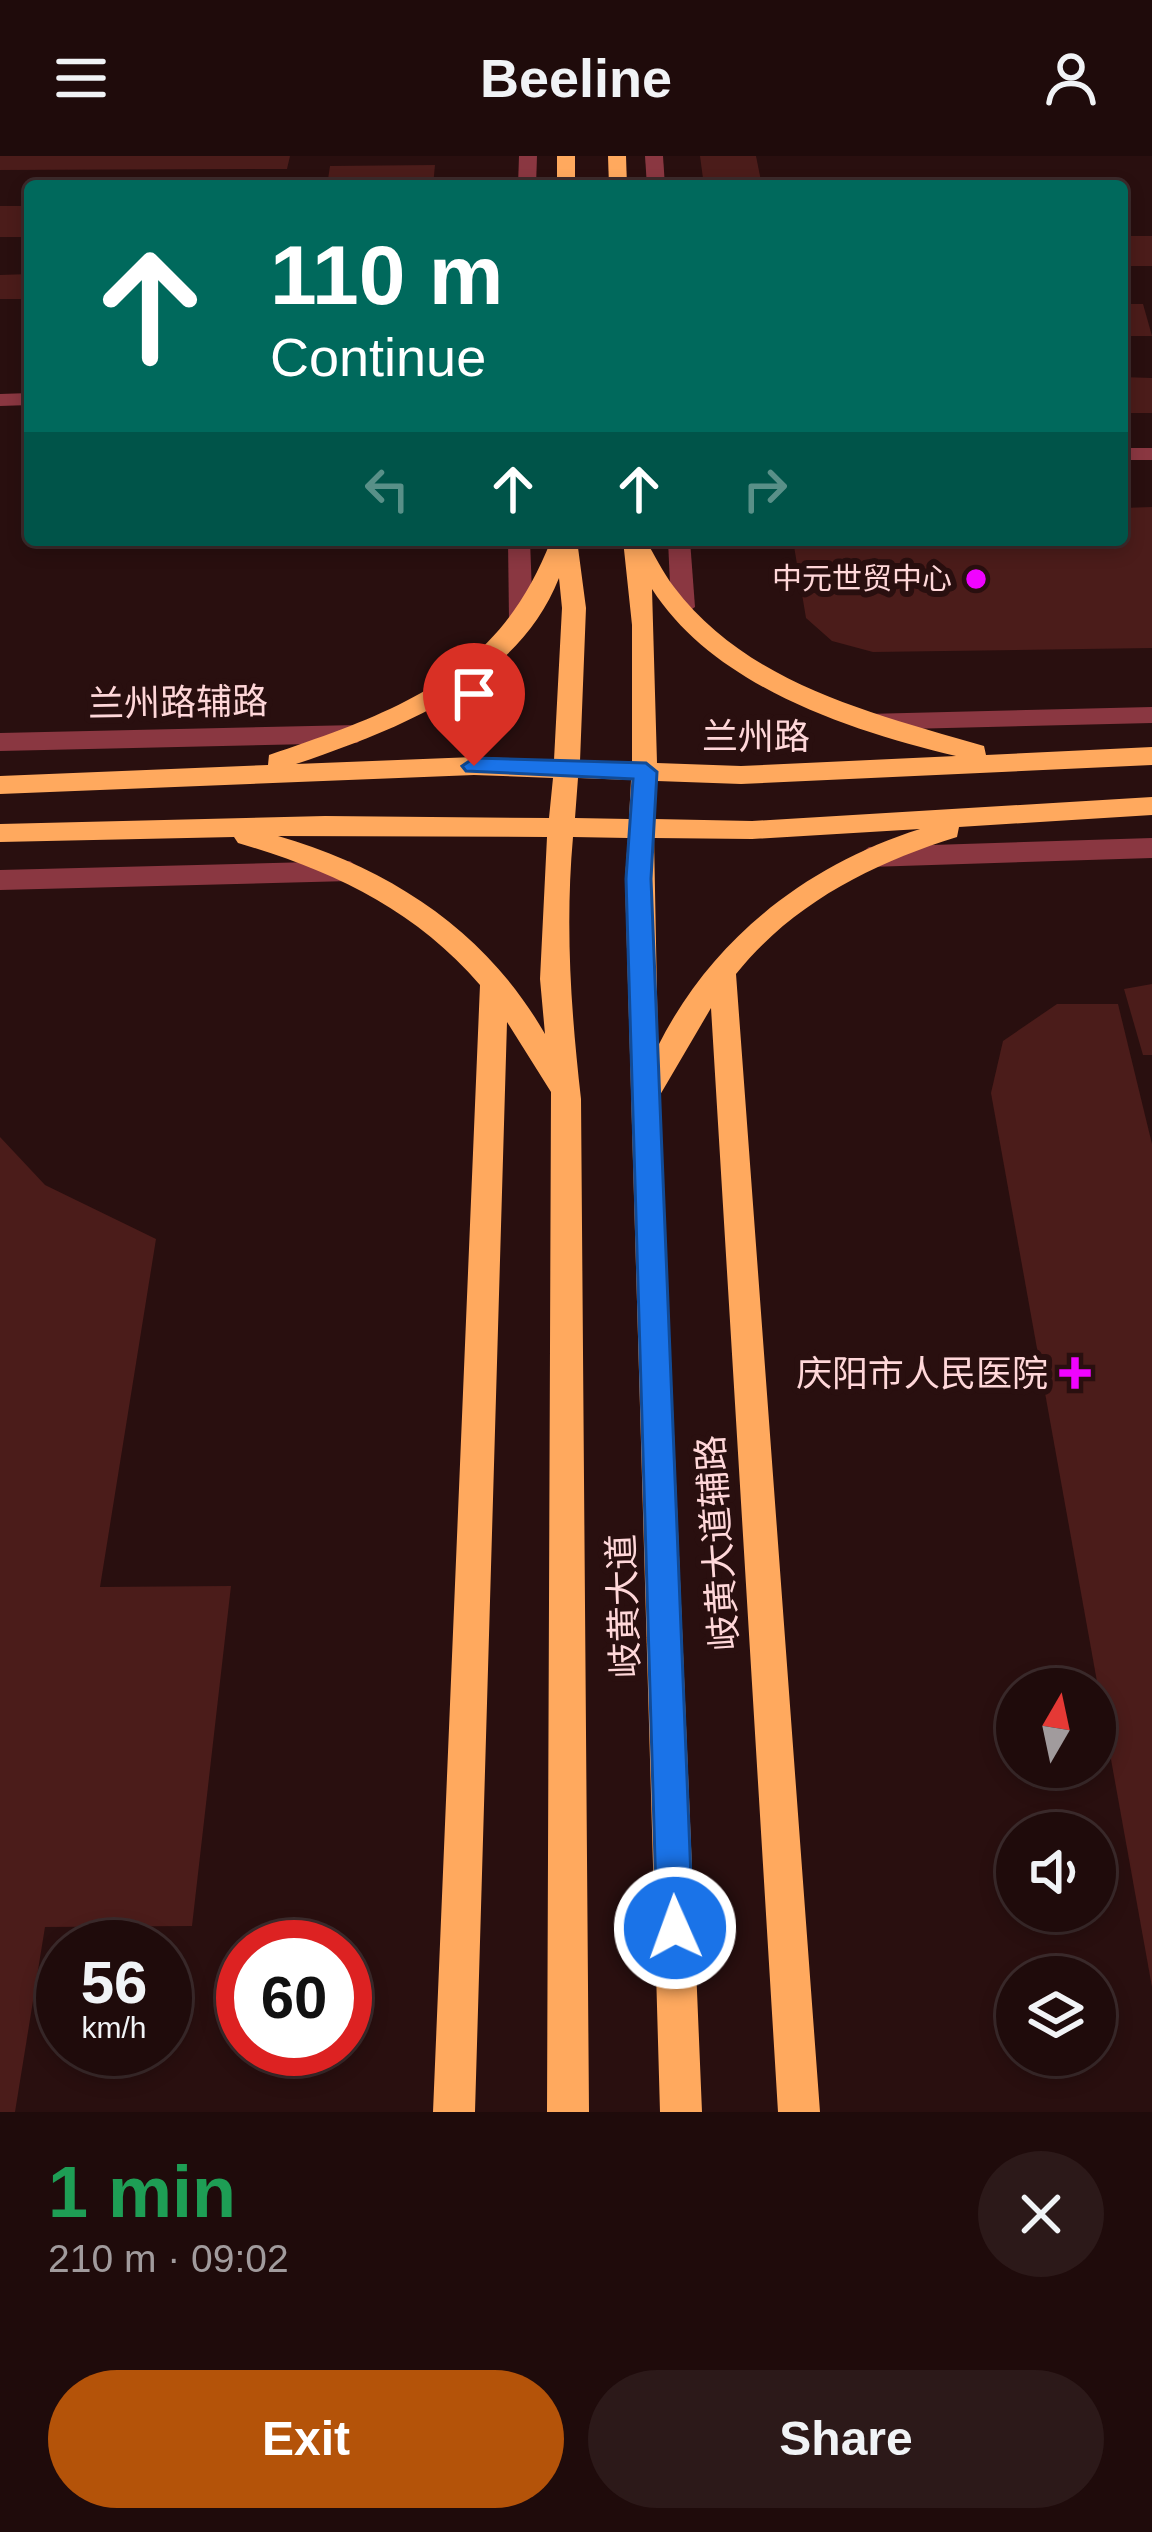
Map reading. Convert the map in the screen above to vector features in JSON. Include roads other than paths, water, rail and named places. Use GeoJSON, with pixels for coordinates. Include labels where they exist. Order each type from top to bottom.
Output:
{"type":"FeatureCollection","features":[{"type":"Feature","properties":{"kind":"main road"},"geometry":{"type":"LineString","coordinates":[[224,780],[357,734],[445,694],[485,662],[521,620],[562,546]]}},
{"type":"Feature","properties":{"kind":"main road","name":"岐黄大道"},"geometry":{"type":"LineString","coordinates":[[565,546],[574,608],[554,979],[566,1099],[568,2112]]}},
{"type":"Feature","properties":{"kind":"main road","name":"岐黄大道"},"geometry":{"type":"LineString","coordinates":[[636,546],[645,606],[646,772],[638,879],[681,2112]]}},
{"type":"Feature","properties":{"kind":"main road"},"geometry":{"type":"LineString","coordinates":[[638,546],[648,566],[714,638],[819,705],[1010,760]]}},
{"type":"Feature","properties":{"kind":"main road","name":"兰州路"},"geometry":{"type":"LineString","coordinates":[[0,785],[224,780],[317,769],[761,774],[1152,756]]}},
{"type":"Feature","properties":{"kind":"main road"},"geometry":{"type":"LineString","coordinates":[[0,833],[214,827],[752,830],[1152,806]]}},
{"type":"Feature","properties":{"kind":"main road"},"geometry":{"type":"LineString","coordinates":[[648,1097],[669,1048],[722,968],[788,904],[869,857],[1020,811]]}},
{"type":"Feature","properties":{"kind":"main road"},"geometry":{"type":"LineString","coordinates":[[214,827],[350,871],[438,920],[494,978],[566,1099]]}},
{"type":"Feature","properties":{"kind":"main road","name":"岐黄大道辅路"},"geometry":{"type":"LineString","coordinates":[[722,968],[799,2112]]}},
{"type":"Feature","properties":{"kind":"main road"},"geometry":{"type":"LineString","coordinates":[[454,2112],[494,978]]}},
{"type":"Feature","properties":{"kind":"street"},"geometry":{"type":"LineString","coordinates":[[519,546],[521,620]]}},
{"type":"Feature","properties":{"kind":"street"},"geometry":{"type":"LineString","coordinates":[[679,546],[683,607]]}},
{"type":"Feature","properties":{"kind":"street"},"geometry":{"type":"LineString","coordinates":[[866,722],[1152,715]]}},
{"type":"Feature","properties":{"kind":"street","name":"兰州路辅路"},"geometry":{"type":"LineString","coordinates":[[0,742],[357,734]]}},
{"type":"Feature","properties":{"kind":"street"},"geometry":{"type":"LineString","coordinates":[[869,857],[1152,848]]}},
{"type":"Feature","properties":{"kind":"street"},"geometry":{"type":"LineString","coordinates":[[0,880],[350,871]]}},
{"type":"Feature","properties":{"kind":"place","name":"中元世贸中心"},"geometry":{"type":"Point","coordinates":[976,579]}},
{"type":"Feature","properties":{"kind":"place","name":"庆阳市人民医院"},"geometry":{"type":"Point","coordinates":[1075,1373]}}]}
